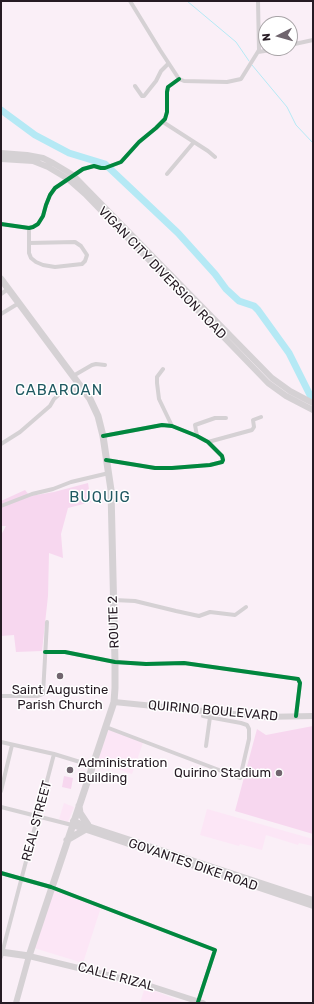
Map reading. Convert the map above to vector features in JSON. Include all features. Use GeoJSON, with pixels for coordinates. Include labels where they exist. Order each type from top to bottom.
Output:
{"type":"FeatureCollection","features":[{"type":"Feature","properties":{"kind":"highway","name":"ROUTE 2"},"geometry":{"type":"LineString","coordinates":[[1,279],[95,408],[103,436],[109,473],[112,508],[115,662],[114,702],[29,956]]}},
{"type":"Feature","properties":{"kind":"highway"},"geometry":{"type":"LineString","coordinates":[[67,840],[87,827],[80,813],[79,804]]}},
{"type":"Feature","properties":{"kind":"highway"},"geometry":{"type":"LineString","coordinates":[[1,954],[29,956]]}},
{"type":"Feature","properties":{"kind":"main road","name":"VIGAN CITY DIVERSION ROAD"},"geometry":{"type":"LineString","coordinates":[[1,153],[43,158],[53,163],[71,177],[272,378],[312,406]]}},
{"type":"Feature","properties":{"kind":"main road","name":"VIGAN CITY DIVERSION ROAD"},"geometry":{"type":"LineString","coordinates":[[1,159],[33,161],[71,177]]}},
{"type":"Feature","properties":{"kind":"main road","name":"QUIRINO BOULEVARD"},"geometry":{"type":"LineString","coordinates":[[114,702],[243,716],[313,716]]}},
{"type":"Feature","properties":{"kind":"main road","name":"GOVANTES DIKE ROAD"},"geometry":{"type":"LineString","coordinates":[[73,823],[285,893],[313,900]]}},
{"type":"Feature","properties":{"kind":"main road","name":"GOVANTES DIKE ROAD"},"geometry":{"type":"LineString","coordinates":[[285,893],[313,906]]}},
{"type":"Feature","properties":{"kind":"main road","name":"CALLE RIZAL"},"geometry":{"type":"LineString","coordinates":[[29,956],[132,980],[198,1002]]}},
{"type":"Feature","properties":{"kind":"main road"},"geometry":{"type":"LineString","coordinates":[[16,1003],[29,956]]}},
{"type":"Feature","properties":{"kind":"street"},"geometry":{"type":"LineString","coordinates":[[130,1],[168,64],[179,79],[184,81],[227,82],[241,79],[258,52]]}},
{"type":"Feature","properties":{"kind":"street"},"geometry":{"type":"LineString","coordinates":[[258,1],[258,16]]}},
{"type":"Feature","properties":{"kind":"street"},"geometry":{"type":"LineString","coordinates":[[298,43],[313,40]]}},
{"type":"Feature","properties":{"kind":"street"},"geometry":{"type":"LineString","coordinates":[[135,86],[142,96],[144,96],[156,81],[161,71],[168,64]]}},
{"type":"Feature","properties":{"kind":"street"},"geometry":{"type":"LineString","coordinates":[[1,224],[29,228],[38,224],[43,216],[50,195],[55,188],[88,167],[105,168],[121,162],[139,142],[163,122],[167,112],[168,87],[179,79]]}},
{"type":"Feature","properties":{"kind":"street"},"geometry":{"type":"LineString","coordinates":[[163,122],[215,157]]}},
{"type":"Feature","properties":{"kind":"street"},"geometry":{"type":"LineString","coordinates":[[168,174],[194,142]]}},
{"type":"Feature","properties":{"kind":"street"},"geometry":{"type":"LineString","coordinates":[[29,228],[29,243],[29,253],[31,258],[36,262],[55,267],[82,264],[85,262],[87,255],[78,243],[75,242],[29,243]]}},
{"type":"Feature","properties":{"kind":"street"},"geometry":{"type":"LineString","coordinates":[[1,294],[8,289]]}},
{"type":"Feature","properties":{"kind":"street"},"geometry":{"type":"LineString","coordinates":[[1,314],[18,303]]}},
{"type":"Feature","properties":{"kind":"street"},"geometry":{"type":"LineString","coordinates":[[73,376],[92,365],[104,365]]}},
{"type":"Feature","properties":{"kind":"street"},"geometry":{"type":"LineString","coordinates":[[163,369],[157,378],[159,399],[172,426]]}},
{"type":"Feature","properties":{"kind":"street"},"geometry":{"type":"LineString","coordinates":[[1,444],[20,432],[50,406],[54,399],[62,392],[68,389],[75,390],[81,387]]}},
{"type":"Feature","properties":{"kind":"street"},"geometry":{"type":"LineString","coordinates":[[208,442],[252,430],[254,427],[253,420],[261,417]]}},
{"type":"Feature","properties":{"kind":"street"},"geometry":{"type":"LineString","coordinates":[[197,436],[195,425],[215,418],[226,418]]}},
{"type":"Feature","properties":{"kind":"street"},"geometry":{"type":"LineString","coordinates":[[103,436],[162,425],[172,426],[208,442],[222,456],[223,460],[222,462],[210,465],[172,468],[156,468],[106,460]]}},
{"type":"Feature","properties":{"kind":"street"},"geometry":{"type":"LineString","coordinates":[[1,506],[32,494],[53,489],[71,482],[109,473]]}},
{"type":"Feature","properties":{"kind":"street"},"geometry":{"type":"LineString","coordinates":[[114,600],[135,601],[199,616],[210,612],[235,615],[246,607]]}},
{"type":"Feature","properties":{"kind":"street"},"geometry":{"type":"LineString","coordinates":[[1,696],[38,696],[43,694],[47,622]]}},
{"type":"Feature","properties":{"kind":"street"},"geometry":{"type":"LineString","coordinates":[[45,652],[65,652],[115,662],[184,663],[298,679],[300,683],[296,716]]}},
{"type":"Feature","properties":{"kind":"street"},"geometry":{"type":"LineString","coordinates":[[106,727],[240,778],[249,739],[249,729],[247,725],[241,722],[203,716]]}},
{"type":"Feature","properties":{"kind":"street"},"geometry":{"type":"LineString","coordinates":[[206,746],[210,717]]}},
{"type":"Feature","properties":{"kind":"street"},"geometry":{"type":"LineString","coordinates":[[1,742],[54,754],[93,766]]}},
{"type":"Feature","properties":{"kind":"street"},"geometry":{"type":"LineString","coordinates":[[1,791],[12,745]]}},
{"type":"Feature","properties":{"kind":"street","name":"REAL STREET"},"geometry":{"type":"LineString","coordinates":[[1,954],[54,754]]}},
{"type":"Feature","properties":{"kind":"street"},"geometry":{"type":"LineString","coordinates":[[1,807],[73,823]]}},
{"type":"Feature","properties":{"kind":"street"},"geometry":{"type":"LineString","coordinates":[[1,872],[51,887],[215,950],[198,1002]]}},
{"type":"Feature","properties":{"kind":"shaded area"},"geometry":{"type":"Polygon","coordinates":[[[88,483],[91,502],[68,508],[61,534],[63,558],[49,553],[48,596],[42,651],[16,652],[14,635],[1,636],[1,535],[6,526],[1,526],[1,501],[25,490],[30,496],[54,492],[88,483]]]}},
{"type":"Feature","properties":{"kind":"shaded area"},"geometry":{"type":"Polygon","coordinates":[[[107,726],[144,740],[132,774],[95,762],[107,726]]]}},
{"type":"Feature","properties":{"kind":"shaded area","name":"Quirino Stadium"},"geometry":{"type":"Polygon","coordinates":[[[313,726],[313,834],[235,811],[257,729],[266,735],[313,726]]]}},
{"type":"Feature","properties":{"kind":"shaded area"},"geometry":{"type":"Polygon","coordinates":[[[64,776],[73,778],[71,789],[62,787],[64,776]]]}},
{"type":"Feature","properties":{"kind":"shaded area"},"geometry":{"type":"Polygon","coordinates":[[[64,803],[74,807],[68,822],[59,819],[64,803]]]}},
{"type":"Feature","properties":{"kind":"shaded area"},"geometry":{"type":"Polygon","coordinates":[[[207,809],[313,839],[313,846],[299,843],[298,845],[266,835],[262,850],[240,844],[239,846],[200,835],[207,809]]]}},
{"type":"Feature","properties":{"kind":"shaded area"},"geometry":{"type":"Polygon","coordinates":[[[53,887],[102,904],[83,963],[34,948],[53,887]]]}},
{"type":"Feature","properties":{"kind":"shaded area"},"geometry":{"type":"Polygon","coordinates":[[[145,987],[185,1003],[140,1003],[145,987]]]}},
{"type":"Feature","properties":{"kind":"waterway"},"geometry":{"type":"LineString","coordinates":[[187,1],[236,42],[249,61]]}},
{"type":"Feature","properties":{"kind":"waterway"},"geometry":{"type":"LineString","coordinates":[[252,65],[287,107],[296,125],[313,143]]}},
{"type":"Feature","properties":{"kind":"waterway"},"geometry":{"type":"LineString","coordinates":[[1,110],[35,135],[69,153],[105,164],[178,233],[215,274],[226,289],[239,301],[254,306],[258,310],[289,353],[313,401]]}},
{"type":"Feature","properties":{"kind":"cycle path"},"geometry":{"type":"LineString","coordinates":[[1,224],[29,228],[33,227],[38,224],[43,216],[50,195],[55,188],[83,169],[94,166],[105,168],[121,162],[139,142],[165,119],[167,112],[168,87],[179,79]]}},
{"type":"Feature","properties":{"kind":"cycle path"},"geometry":{"type":"LineString","coordinates":[[103,436],[162,425],[172,426],[208,442],[222,456],[223,460],[222,462],[210,465],[172,468],[155,468],[106,460]]}},
{"type":"Feature","properties":{"kind":"cycle path"},"geometry":{"type":"LineString","coordinates":[[45,652],[65,652],[115,662],[146,664],[184,663],[298,679],[300,683],[296,716]]}},
{"type":"Feature","properties":{"kind":"cycle path"},"geometry":{"type":"LineString","coordinates":[[1,873],[51,887],[215,950],[198,1002]]}},
{"type":"Feature","properties":{"kind":"place","name":"Saint Augustine Parish Church"},"geometry":{"type":"Point","coordinates":[60,676]}},
{"type":"Feature","properties":{"kind":"place","name":"Administration Building"},"geometry":{"type":"Point","coordinates":[70,770]}},
{"type":"Feature","properties":{"kind":"place","name":"Quirino Stadium"},"geometry":{"type":"Point","coordinates":[279,773]}},
{"type":"Feature","properties":{"kind":"district","name":"CABAROAN"},"geometry":{"type":"Point","coordinates":[59,391]}},
{"type":"Feature","properties":{"kind":"district","name":"BUQUIG"},"geometry":{"type":"Point","coordinates":[100,498]}}]}
